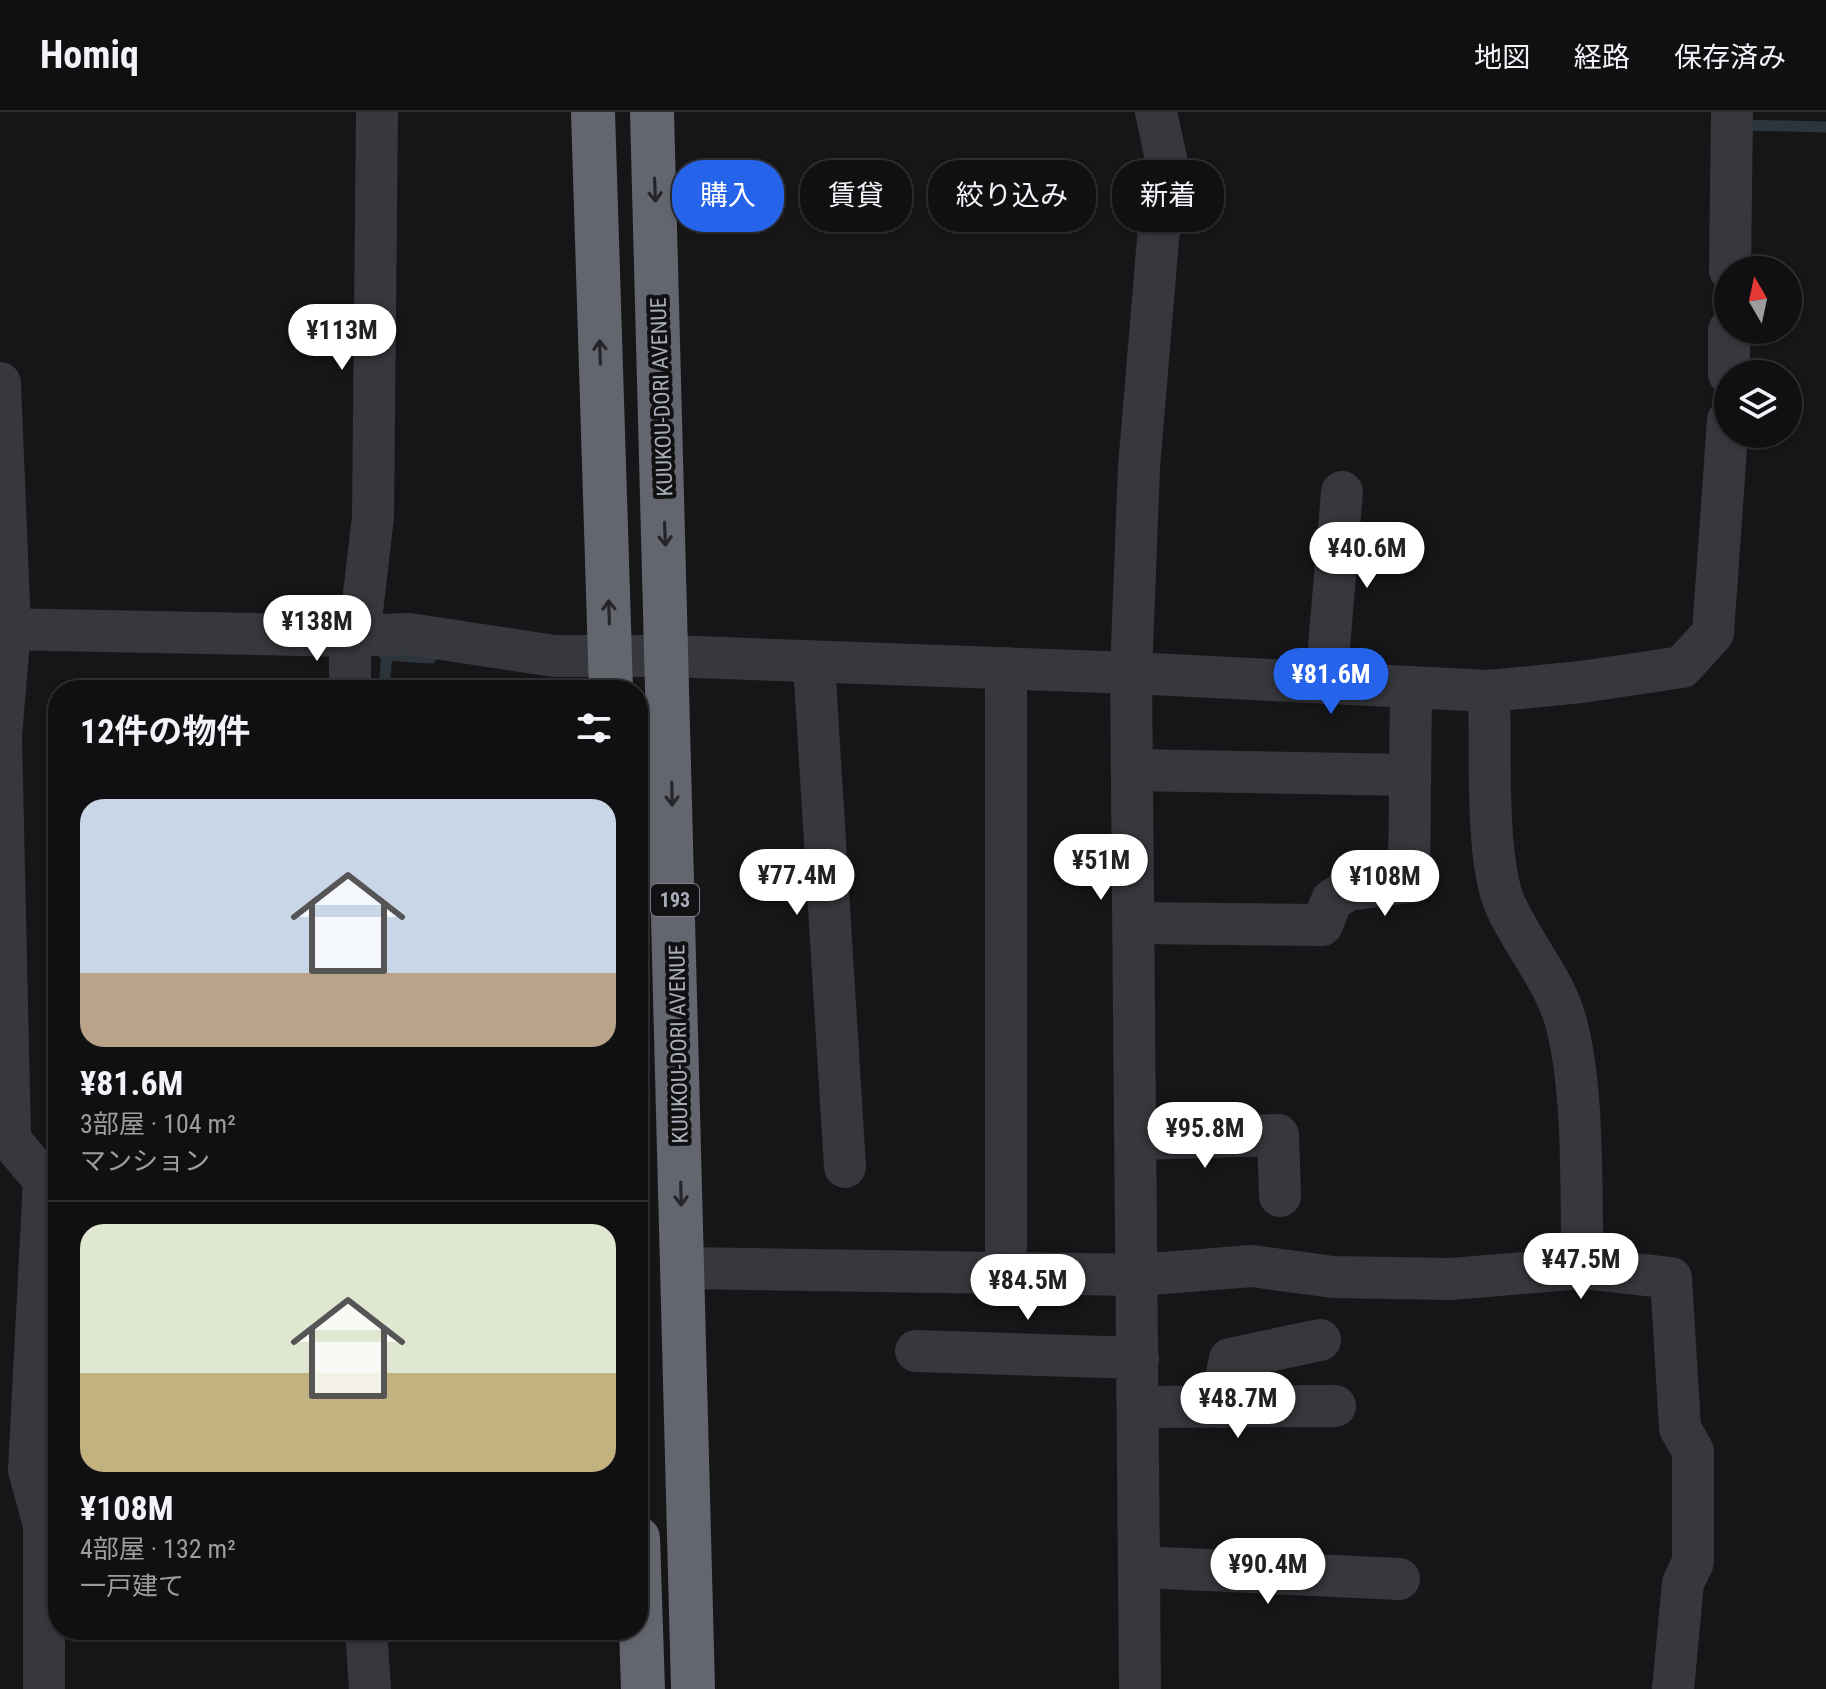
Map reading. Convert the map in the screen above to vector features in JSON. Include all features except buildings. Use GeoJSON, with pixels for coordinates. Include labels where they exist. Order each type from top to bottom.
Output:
{"type":"FeatureCollection","features":[{"type":"Feature","properties":{"kind":"highway"},"geometry":{"type":"LineString","coordinates":[[593,112],[610,673]]}},
{"type":"Feature","properties":{"kind":"highway","name":"KUUKOU-DORI AVENUE"},"geometry":{"type":"LineString","coordinates":[[652,112],[669,656],[693,1689]]}},
{"type":"Feature","properties":{"kind":"highway"},"geometry":{"type":"LineString","coordinates":[[641,1640],[643,1689]]}},
{"type":"Feature","properties":{"kind":"street"},"geometry":{"type":"LineString","coordinates":[[351,680],[373,517],[377,112]]}},
{"type":"Feature","properties":{"kind":"street"},"geometry":{"type":"LineString","coordinates":[[1140,1689],[1131,673],[1139,467],[1158,239],[1168,168],[1156,112]]}},
{"type":"Feature","properties":{"kind":"street"},"geometry":{"type":"LineString","coordinates":[[1730,256],[1732,112]]}},
{"type":"Feature","properties":{"kind":"street"},"geometry":{"type":"LineString","coordinates":[[0,383],[5,629],[1,736],[10,1140],[44,1180],[29,1470],[44,1525],[44,1689]]}},
{"type":"Feature","properties":{"kind":"street"},"geometry":{"type":"LineString","coordinates":[[5,629],[355,636],[409,634],[554,656],[610,673],[669,656],[1131,673],[1489,691],[1682,667],[1713,633],[1726,448]]}},
{"type":"Feature","properties":{"kind":"street"},"geometry":{"type":"LineString","coordinates":[[1326,683],[1342,492]]}},
{"type":"Feature","properties":{"kind":"street"},"geometry":{"type":"LineString","coordinates":[[814,663],[845,1167]]}},
{"type":"Feature","properties":{"kind":"street"},"geometry":{"type":"LineString","coordinates":[[1006,668],[1006,1249]]}},
{"type":"Feature","properties":{"kind":"street"},"geometry":{"type":"LineString","coordinates":[[1134,923],[1322,925],[1332,900],[1348,890],[1409,882],[1411,687]]}},
{"type":"Feature","properties":{"kind":"street"},"geometry":{"type":"LineString","coordinates":[[1489,691],[1494,857],[1503,899],[1518,932],[1558,996],[1575,1072],[1583,1268]]}},
{"type":"Feature","properties":{"kind":"street"},"geometry":{"type":"LineString","coordinates":[[1132,770],[1410,775]]}},
{"type":"Feature","properties":{"kind":"street"},"geometry":{"type":"LineString","coordinates":[[1136,1139],[1278,1135],[1280,1196]]}},
{"type":"Feature","properties":{"kind":"street"},"geometry":{"type":"LineString","coordinates":[[683,1268],[1138,1275],[1252,1266],[1333,1277],[1451,1279],[1583,1268],[1671,1278],[1680,1428],[1693,1451],[1693,1562],[1683,1583],[1673,1689]]}},
{"type":"Feature","properties":{"kind":"street"},"geometry":{"type":"LineString","coordinates":[[1220,1407],[1230,1359],[1320,1340]]}},
{"type":"Feature","properties":{"kind":"street"},"geometry":{"type":"LineString","coordinates":[[916,1351],[1138,1358]]}},
{"type":"Feature","properties":{"kind":"street"},"geometry":{"type":"LineString","coordinates":[[1139,1407],[1335,1406]]}},
{"type":"Feature","properties":{"kind":"street"},"geometry":{"type":"LineString","coordinates":[[1141,1567],[1399,1579]]}},
{"type":"Feature","properties":{"kind":"street"},"geometry":{"type":"LineString","coordinates":[[367,1640],[370,1689]]}},
{"type":"Feature","properties":{"kind":"waterway"},"geometry":{"type":"LineString","coordinates":[[1743,129],[1743,125],[1826,127]]}},
{"type":"Feature","properties":{"kind":"waterway"},"geometry":{"type":"LineString","coordinates":[[385,680],[387,651]]}},
{"type":"Feature","properties":{"kind":"waterway"},"geometry":{"type":"LineString","coordinates":[[384,655],[431,658]]}}]}
